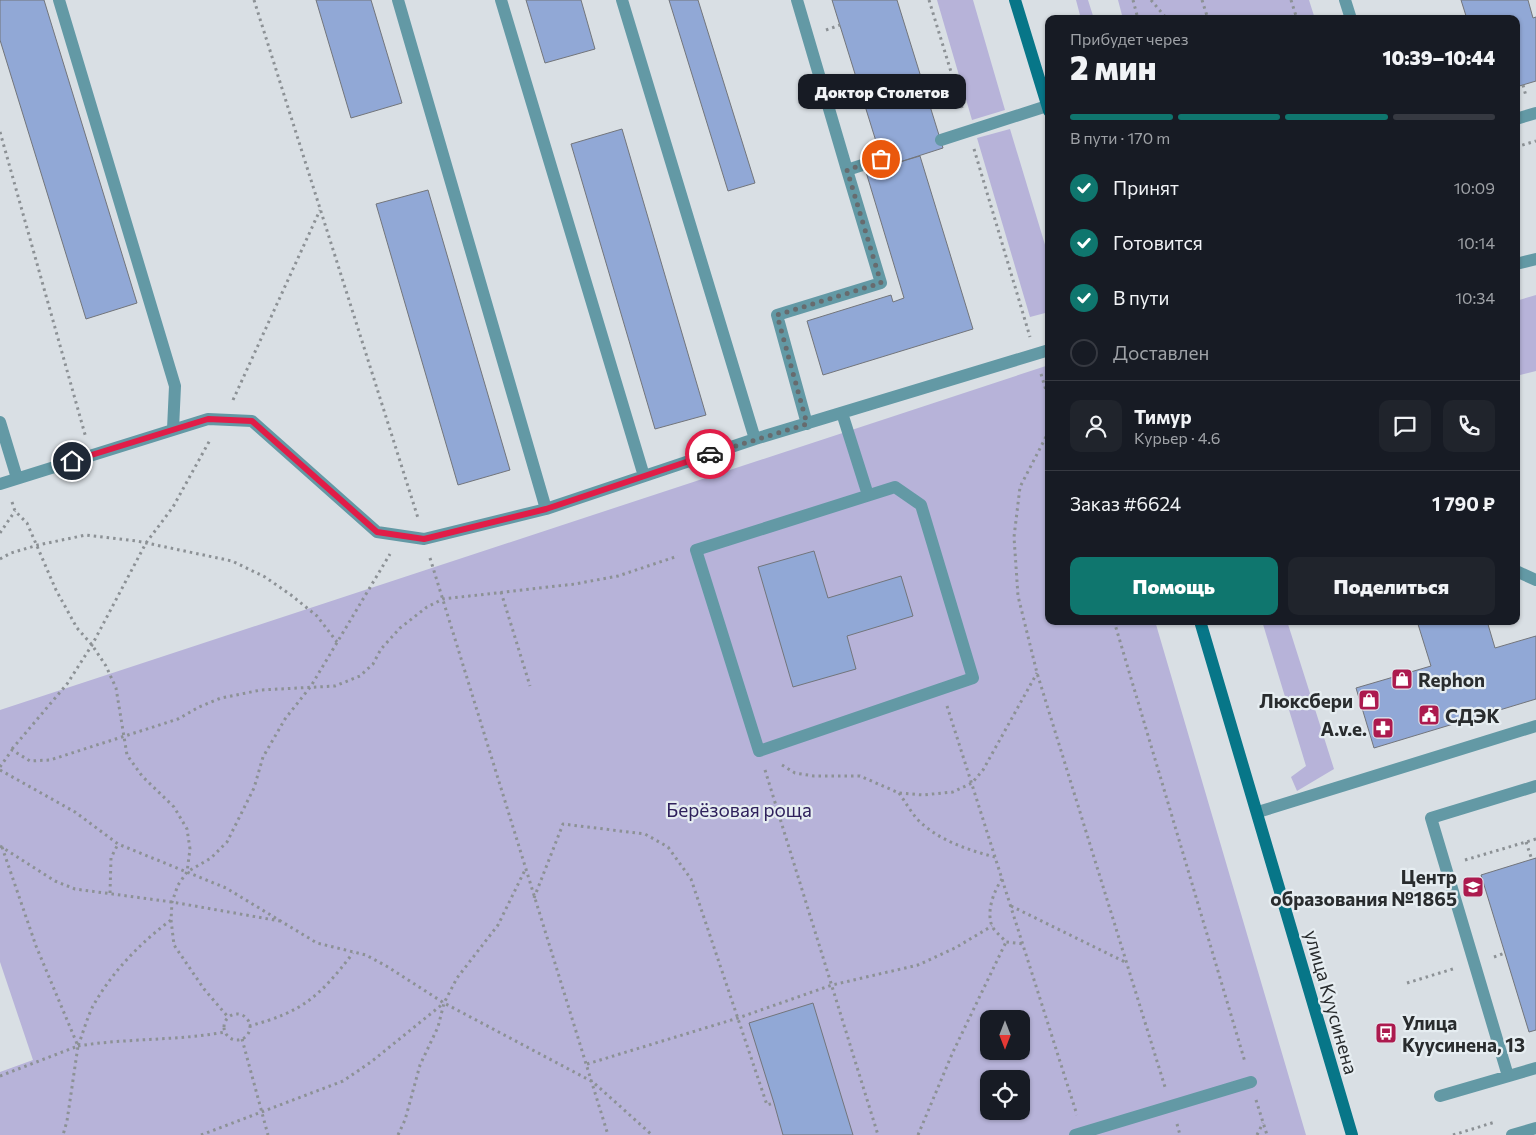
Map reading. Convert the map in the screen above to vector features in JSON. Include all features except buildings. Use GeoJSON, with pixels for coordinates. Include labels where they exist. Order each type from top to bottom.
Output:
{"type":"FeatureCollection","features":[{"type":"Feature","properties":{"kind":"main road"},"geometry":{"type":"LineString","coordinates":[[1015,0],[1045,98]]}},
{"type":"Feature","properties":{"kind":"main road","name":"улица Куусинена"},"geometry":{"type":"LineString","coordinates":[[1201,625],[1352,1135]]}},
{"type":"Feature","properties":{"kind":"street"},"geometry":{"type":"LineString","coordinates":[[59,0],[176,386],[173,430]]}},
{"type":"Feature","properties":{"kind":"street"},"geometry":{"type":"LineString","coordinates":[[398,0],[546,509]]}},
{"type":"Feature","properties":{"kind":"street"},"geometry":{"type":"LineString","coordinates":[[501,0],[644,476]]}},
{"type":"Feature","properties":{"kind":"street"},"geometry":{"type":"LineString","coordinates":[[622,0],[754,439]]}},
{"type":"Feature","properties":{"kind":"street"},"geometry":{"type":"LineString","coordinates":[[797,0],[881,283],[777,315],[807,424]]}},
{"type":"Feature","properties":{"kind":"street"},"geometry":{"type":"LineString","coordinates":[[1345,0],[1350,15]]}},
{"type":"Feature","properties":{"kind":"street"},"geometry":{"type":"LineString","coordinates":[[940,140],[1045,109]]}},
{"type":"Feature","properties":{"kind":"street"},"geometry":{"type":"LineString","coordinates":[[1520,118],[1536,114]]}},
{"type":"Feature","properties":{"kind":"street"},"geometry":{"type":"LineString","coordinates":[[847,170],[881,159]]}},
{"type":"Feature","properties":{"kind":"street"},"geometry":{"type":"LineString","coordinates":[[1520,263],[1536,259]]}},
{"type":"Feature","properties":{"kind":"street"},"geometry":{"type":"LineString","coordinates":[[0,422],[8,481],[208,419],[252,421],[377,532],[400,537],[424,539],[546,509],[754,439],[1045,351]]}},
{"type":"Feature","properties":{"kind":"street"},"geometry":{"type":"LineString","coordinates":[[842,413],[868,495]]}},
{"type":"Feature","properties":{"kind":"street"},"geometry":{"type":"LineString","coordinates":[[894,487],[922,505],[973,678],[759,751],[696,550],[868,495],[894,487]]}},
{"type":"Feature","properties":{"kind":"street"},"geometry":{"type":"LineString","coordinates":[[1520,573],[1536,580]]}},
{"type":"Feature","properties":{"kind":"street"},"geometry":{"type":"LineString","coordinates":[[1258,812],[1536,726]]}},
{"type":"Feature","properties":{"kind":"street"},"geometry":{"type":"LineString","coordinates":[[1508,1076],[1431,818],[1536,786]]}},
{"type":"Feature","properties":{"kind":"street"},"geometry":{"type":"LineString","coordinates":[[1440,1096],[1536,1068]]}},
{"type":"Feature","properties":{"kind":"street"},"geometry":{"type":"LineString","coordinates":[[1079,1134],[1251,1082]]}},
{"type":"Feature","properties":{"kind":"street"},"geometry":{"type":"LineString","coordinates":[[1512,1135],[1536,1128]]}},
{"type":"Feature","properties":{"kind":"path"},"geometry":{"type":"LineString","coordinates":[[254,0],[424,539],[608,1135]]}},
{"type":"Feature","properties":{"kind":"path"},"geometry":{"type":"LineString","coordinates":[[929,0],[1045,387]]}},
{"type":"Feature","properties":{"kind":"path"},"geometry":{"type":"LineString","coordinates":[[1133,0],[1137,15]]}},
{"type":"Feature","properties":{"kind":"path"},"geometry":{"type":"LineString","coordinates":[[1150,0],[1163,15]]}},
{"type":"Feature","properties":{"kind":"path"},"geometry":{"type":"LineString","coordinates":[[1202,0],[1207,15]]}},
{"type":"Feature","properties":{"kind":"path"},"geometry":{"type":"LineString","coordinates":[[1291,0],[1296,15]]}},
{"type":"Feature","properties":{"kind":"path"},"geometry":{"type":"LineString","coordinates":[[0,132],[91,455]]}},
{"type":"Feature","properties":{"kind":"path"},"geometry":{"type":"LineString","coordinates":[[1520,146],[1536,141]]}},
{"type":"Feature","properties":{"kind":"path"},"geometry":{"type":"LineString","coordinates":[[320,210],[240,388],[173,507],[146,543],[92,645],[67,684],[12,750],[0,768],[75,812],[118,844],[226,888],[317,943],[366,955],[388,966],[444,1003],[593,1082],[652,1135]]}},
{"type":"Feature","properties":{"kind":"path"},"geometry":{"type":"LineString","coordinates":[[1045,438],[1020,487],[1014,537],[1018,596],[1037,672],[1171,1106]]}},
{"type":"Feature","properties":{"kind":"path"},"geometry":{"type":"LineString","coordinates":[[8,481],[15,511],[27,523],[56,590],[77,628],[92,645],[106,666],[116,688],[127,756],[142,776],[174,807],[187,830],[190,849],[187,872]]}},
{"type":"Feature","properties":{"kind":"path"},"geometry":{"type":"LineString","coordinates":[[0,532],[15,511]]}},
{"type":"Feature","properties":{"kind":"path"},"geometry":{"type":"LineString","coordinates":[[0,559],[38,545],[86,536],[146,543],[232,561],[265,577],[291,595],[317,616],[337,642]]}},
{"type":"Feature","properties":{"kind":"path"},"geometry":{"type":"LineString","coordinates":[[228,1017],[204,989],[174,945],[171,920],[172,902],[178,885],[187,872],[211,858],[227,842],[254,788],[263,757],[285,719],[311,686],[400,537]]}},
{"type":"Feature","properties":{"kind":"path"},"geometry":{"type":"LineString","coordinates":[[12,750],[30,761],[50,760],[178,719],[199,707],[221,698],[261,690],[335,686],[360,676],[373,664],[381,649],[400,628],[427,607],[442,599],[575,584],[618,576],[696,550]]}},
{"type":"Feature","properties":{"kind":"path"},"geometry":{"type":"LineString","coordinates":[[501,592],[530,686]]}},
{"type":"Feature","properties":{"kind":"path"},"geometry":{"type":"LineString","coordinates":[[1115,625],[1267,1135]]}},
{"type":"Feature","properties":{"kind":"path"},"geometry":{"type":"LineString","coordinates":[[763,764],[778,763],[795,773],[814,776],[860,776],[899,793],[923,795],[954,792],[972,783],[984,770],[1037,672]]}},
{"type":"Feature","properties":{"kind":"path"},"geometry":{"type":"LineString","coordinates":[[942,689],[1023,944],[1079,1134]]}},
{"type":"Feature","properties":{"kind":"path"},"geometry":{"type":"LineString","coordinates":[[759,751],[878,1135]]}},
{"type":"Feature","properties":{"kind":"path"},"geometry":{"type":"LineString","coordinates":[[899,793],[919,821],[938,835],[970,851],[995,857]]}},
{"type":"Feature","properties":{"kind":"path"},"geometry":{"type":"LineString","coordinates":[[534,898],[563,824],[645,834],[668,847],[691,880],[767,1105],[774,1103]]}},
{"type":"Feature","properties":{"kind":"path"},"geometry":{"type":"LineString","coordinates":[[1445,866],[1536,839]]}},
{"type":"Feature","properties":{"kind":"path"},"geometry":{"type":"LineString","coordinates":[[1526,842],[1532,860]]}},
{"type":"Feature","properties":{"kind":"path"},"geometry":{"type":"LineString","coordinates":[[110,894],[111,858],[118,844]]}},
{"type":"Feature","properties":{"kind":"path"},"geometry":{"type":"LineString","coordinates":[[1,847],[55,881],[75,889],[172,902],[282,922]]}},
{"type":"Feature","properties":{"kind":"path"},"geometry":{"type":"LineString","coordinates":[[1,847],[36,946],[78,1046]]}},
{"type":"Feature","properties":{"kind":"path"},"geometry":{"type":"LineString","coordinates":[[398,1135],[405,1120],[420,1065],[438,1027],[444,1003],[457,978],[498,926],[525,870]]}},
{"type":"Feature","properties":{"kind":"path"},"geometry":{"type":"LineString","coordinates":[[1002,879],[995,890],[990,908],[992,926],[1006,942],[1023,944]]}},
{"type":"Feature","properties":{"kind":"path"},"geometry":{"type":"LineString","coordinates":[[1011,906],[1127,963]]}},
{"type":"Feature","properties":{"kind":"path"},"geometry":{"type":"LineString","coordinates":[[63,1135],[67,1121],[78,1046],[93,1007],[114,975],[149,936],[171,920]]}},
{"type":"Feature","properties":{"kind":"path"},"geometry":{"type":"LineString","coordinates":[[587,1064],[738,1018],[832,986],[918,965],[954,948],[992,926]]}},
{"type":"Feature","properties":{"kind":"path"},"geometry":{"type":"LineString","coordinates":[[918,1135],[952,1054],[1006,942]]}},
{"type":"Feature","properties":{"kind":"path"},"geometry":{"type":"LineString","coordinates":[[249,1026],[272,1020],[303,1006],[328,984],[353,952]]}},
{"type":"Feature","properties":{"kind":"path"},"geometry":{"type":"LineString","coordinates":[[201,1135],[343,1081],[371,1062],[444,1003]]}},
{"type":"Feature","properties":{"kind":"path"},"geometry":{"type":"LineString","coordinates":[[235,1014],[243,1016],[249,1026],[248,1033],[242,1039],[234,1040],[225,1032],[224,1024],[228,1017],[235,1014]]}},
{"type":"Feature","properties":{"kind":"path"},"geometry":{"type":"LineString","coordinates":[[0,1076],[78,1046],[110,1041],[205,1036],[225,1032]]}},
{"type":"Feature","properties":{"kind":"path"},"geometry":{"type":"LineString","coordinates":[[242,1039],[268,1135]]}},
{"type":"Feature","properties":{"kind":"path"},"geometry":{"type":"LineString","coordinates":[[1256,1135],[1263,1123]]}},
{"type":"Feature","properties":{"kind":"green space"},"geometry":{"type":"Polygon","coordinates":[[[937,0],[973,0],[1005,110],[972,120],[937,0]]]}},
{"type":"Feature","properties":{"kind":"green space"},"geometry":{"type":"Polygon","coordinates":[[[1076,0],[1088,0],[1093,15],[1080,15],[1076,0]]]}},
{"type":"Feature","properties":{"kind":"green space"},"geometry":{"type":"Polygon","coordinates":[[[1118,0],[1309,0],[1314,15],[1122,15],[1118,0]]]}},
{"type":"Feature","properties":{"kind":"green space"},"geometry":{"type":"Polygon","coordinates":[[[1010,129],[1045,245],[1045,313],[1030,317],[977,138],[1010,129]]]}},
{"type":"Feature","properties":{"kind":"green space"},"geometry":{"type":"Polygon","coordinates":[[[1536,295],[1536,371],[1520,375],[1520,300],[1536,295]]]}},
{"type":"Feature","properties":{"kind":"green space","name":"Берёзовая роща"},"geometry":{"type":"Polygon","coordinates":[[[1045,366],[1045,625],[1156,625],[1306,1135],[0,1135],[0,1072],[33,1060],[0,962],[0,710],[1045,366]]]}},
{"type":"Feature","properties":{"kind":"green space"},"geometry":{"type":"Polygon","coordinates":[[[1263,625],[1288,625],[1334,769],[1297,791],[1291,777],[1306,766],[1263,625]]]}},
{"type":"Feature","properties":{"kind":"way so far"},"geometry":{"type":"LineString","coordinates":[[710,454],[807,424],[777,315],[881,283],[847,170],[881,159]]}},
{"type":"Feature","properties":{"kind":"place","name":"Доктор Столетов"},"geometry":{"type":"Point","coordinates":[881,159]}},
{"type":"Feature","properties":{"kind":"place","name":"Rephon"},"geometry":{"type":"Point","coordinates":[1402,679]}},
{"type":"Feature","properties":{"kind":"place","name":"Люксбери"},"geometry":{"type":"Point","coordinates":[1369,700]}},
{"type":"Feature","properties":{"kind":"place","name":"СДЭК"},"geometry":{"type":"Point","coordinates":[1429,715]}},
{"type":"Feature","properties":{"kind":"place","name":"A.v.e."},"geometry":{"type":"Point","coordinates":[1383,728]}},
{"type":"Feature","properties":{"kind":"place","name":"Центр образования №1865"},"geometry":{"type":"Point","coordinates":[1473,887]}},
{"type":"Feature","properties":{"kind":"place","name":"Улица Куусинена, 13"},"geometry":{"type":"Point","coordinates":[1386,1033]}},
{"type":"Feature","properties":{"kind":"route"},"geometry":{"type":"LineString","coordinates":[[72,461],[208,419],[252,421],[377,532],[400,537],[424,539],[546,509],[710,454]]}}]}
